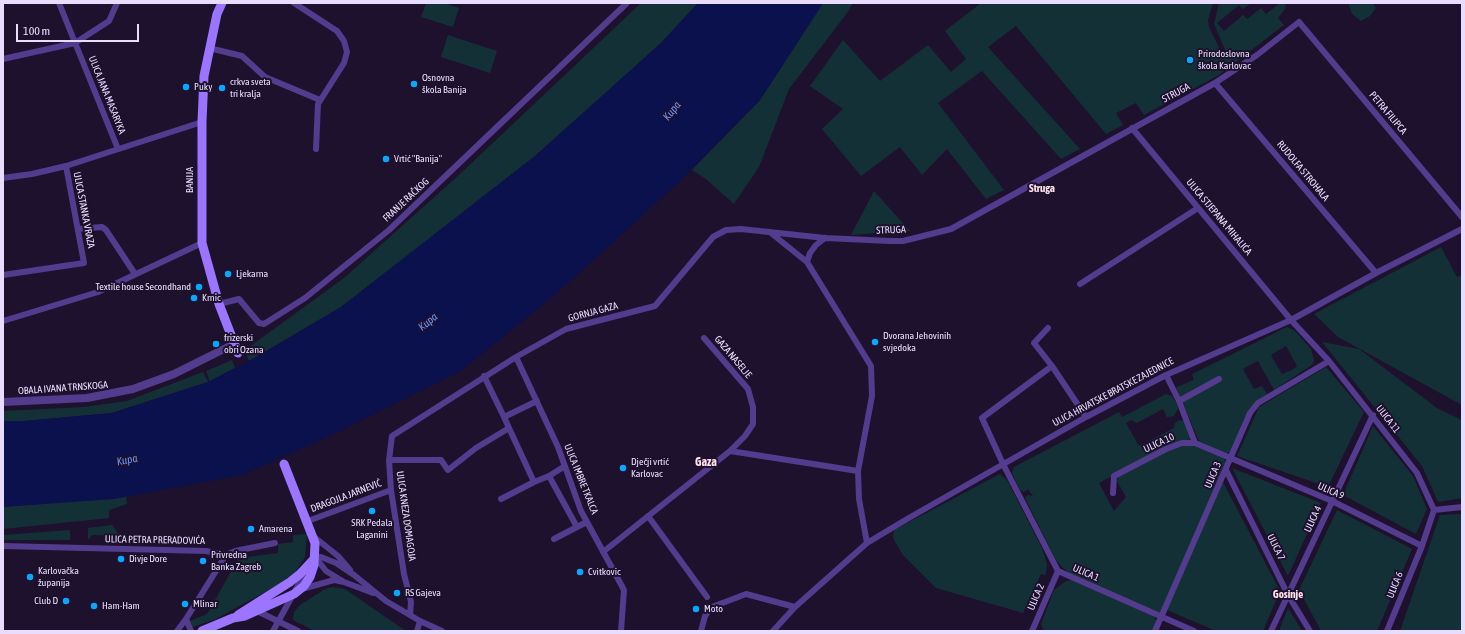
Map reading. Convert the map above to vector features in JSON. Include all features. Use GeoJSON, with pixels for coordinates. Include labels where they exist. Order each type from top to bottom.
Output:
{"type":"FeatureCollection","features":[{"type":"Feature","properties":{"kind":"main road","name":"BANIJA"},"geometry":{"type":"LineString","coordinates":[[222,3],[217,14],[204,76],[202,122],[202,243],[219,304],[238,353]]}},
{"type":"Feature","properties":{"kind":"main road"},"geometry":{"type":"LineString","coordinates":[[202,631],[233,618],[257,611],[297,592],[310,577],[316,548],[308,521],[284,464]]}},
{"type":"Feature","properties":{"kind":"main road"},"geometry":{"type":"LineString","coordinates":[[233,618],[279,589],[309,566],[315,558]]}},
{"type":"Feature","properties":{"kind":"street","name":"ULICA JANA MASARYKA"},"geometry":{"type":"LineString","coordinates":[[59,3],[118,149]]}},
{"type":"Feature","properties":{"kind":"street"},"geometry":{"type":"LineString","coordinates":[[3,59],[75,43],[109,21],[117,3]]}},
{"type":"Feature","properties":{"kind":"street"},"geometry":{"type":"LineString","coordinates":[[294,3],[337,31],[344,41],[347,52],[344,63],[320,100],[317,111],[316,149]]}},
{"type":"Feature","properties":{"kind":"street","name":"FRANJE RAČKOG"},"geometry":{"type":"LineString","coordinates":[[219,304],[238,299],[259,323],[264,324],[305,298],[389,230],[626,3]]}},
{"type":"Feature","properties":{"kind":"street","name":"STRUGA"},"geometry":{"type":"LineString","coordinates":[[771,233],[825,238],[903,241],[951,229],[1215,83],[1257,55],[1299,22]]}},
{"type":"Feature","properties":{"kind":"street","name":"PETRA FILIPCA"},"geometry":{"type":"LineString","coordinates":[[1299,22],[1462,217]]}},
{"type":"Feature","properties":{"kind":"street"},"geometry":{"type":"LineString","coordinates":[[209,48],[242,56],[265,77],[320,100]]}},
{"type":"Feature","properties":{"kind":"street","name":"RUDOLFA STROHALA"},"geometry":{"type":"LineString","coordinates":[[1215,83],[1376,273]]}},
{"type":"Feature","properties":{"kind":"street","name":"ULICA JANA MASARYKA"},"geometry":{"type":"LineString","coordinates":[[66,166],[202,122]]}},
{"type":"Feature","properties":{"kind":"street","name":"ULICA STJEPANA MIHALIĆA"},"geometry":{"type":"LineString","coordinates":[[1132,128],[1291,320]]}},
{"type":"Feature","properties":{"kind":"street","name":"ULICA STANKA VRAZA"},"geometry":{"type":"LineString","coordinates":[[3,178],[32,174],[66,166],[79,229],[84,263],[3,275]]}},
{"type":"Feature","properties":{"kind":"street"},"geometry":{"type":"LineString","coordinates":[[1080,284],[1198,208]]}},
{"type":"Feature","properties":{"kind":"street"},"geometry":{"type":"LineString","coordinates":[[79,229],[102,226],[135,274]]}},
{"type":"Feature","properties":{"kind":"street","name":"GORNJA GAZA"},"geometry":{"type":"LineString","coordinates":[[392,436],[484,376],[566,329],[656,306],[713,238],[726,230],[741,229],[771,233]]}},
{"type":"Feature","properties":{"kind":"street","name":"ULICA HRVATSKE BRATSKE ZAJEDNICE"},"geometry":{"type":"LineString","coordinates":[[773,631],[795,607],[867,543],[1086,417],[1166,375],[1291,320],[1376,273],[1462,229]]}},
{"type":"Feature","properties":{"kind":"street"},"geometry":{"type":"LineString","coordinates":[[771,233],[807,262],[871,366],[872,396],[858,471],[859,499],[867,543]]}},
{"type":"Feature","properties":{"kind":"street"},"geometry":{"type":"LineString","coordinates":[[807,262],[810,253],[816,245],[825,238]]}},
{"type":"Feature","properties":{"kind":"street"},"geometry":{"type":"LineString","coordinates":[[3,321],[98,292],[202,243]]}},
{"type":"Feature","properties":{"kind":"street","name":"ULICA 11"},"geometry":{"type":"LineString","coordinates":[[1291,320],[1329,361],[1417,472],[1434,510]]}},
{"type":"Feature","properties":{"kind":"street"},"geometry":{"type":"LineString","coordinates":[[1048,328],[1034,343],[1052,366],[1086,417]]}},
{"type":"Feature","properties":{"kind":"street","name":"GAZA NASELJE"},"geometry":{"type":"LineString","coordinates":[[603,552],[730,451],[745,436],[753,424],[753,407],[748,389],[704,338]]}},
{"type":"Feature","properties":{"kind":"street","name":"OBALA IVANA TRNSKOGA"},"geometry":{"type":"LineString","coordinates":[[3,402],[87,398],[133,389],[174,374],[234,344]]}},
{"type":"Feature","properties":{"kind":"street","name":"ULICA IMBRE TKALCA"},"geometry":{"type":"LineString","coordinates":[[516,357],[565,466],[581,511],[624,590],[621,631]]}},
{"type":"Feature","properties":{"kind":"street","name":"ULICA 3"},"geometry":{"type":"LineString","coordinates":[[1155,631],[1250,413],[1258,403],[1329,361]]}},
{"type":"Feature","properties":{"kind":"street","name":"ULICA 1"},"geometry":{"type":"LineString","coordinates":[[1052,366],[982,418],[1003,464],[1058,571],[1161,618],[1194,631]]}},
{"type":"Feature","properties":{"kind":"street"},"geometry":{"type":"LineString","coordinates":[[1166,375],[1180,401],[1195,443],[1230,459]]}},
{"type":"Feature","properties":{"kind":"street"},"geometry":{"type":"LineString","coordinates":[[484,376],[534,482]]}},
{"type":"Feature","properties":{"kind":"street"},"geometry":{"type":"LineString","coordinates":[[1180,401],[1219,379]]}},
{"type":"Feature","properties":{"kind":"street"},"geometry":{"type":"LineString","coordinates":[[504,417],[537,401]]}},
{"type":"Feature","properties":{"kind":"street","name":"ULICA 4"},"geometry":{"type":"LineString","coordinates":[[1271,631],[1373,415]]}},
{"type":"Feature","properties":{"kind":"street"},"geometry":{"type":"LineString","coordinates":[[389,460],[441,460],[448,470],[476,448],[509,428]]}},
{"type":"Feature","properties":{"kind":"street","name":"ULICA KNEZA DOMAGOJA"},"geometry":{"type":"LineString","coordinates":[[392,436],[389,460],[391,490],[404,574],[412,602],[410,615]]}},
{"type":"Feature","properties":{"kind":"street","name":"ULICA 10"},"geometry":{"type":"LineString","coordinates":[[1113,493],[1114,476],[1166,449],[1182,443],[1195,443]]}},
{"type":"Feature","properties":{"kind":"street"},"geometry":{"type":"LineString","coordinates":[[730,451],[858,471]]}},
{"type":"Feature","properties":{"kind":"street","name":"ULICA 9"},"geometry":{"type":"LineString","coordinates":[[1230,459],[1332,501],[1422,546]]}},
{"type":"Feature","properties":{"kind":"street"},"geometry":{"type":"LineString","coordinates":[[501,499],[549,476],[565,466]]}},
{"type":"Feature","properties":{"kind":"street","name":"ULICA 7"},"geometry":{"type":"LineString","coordinates":[[1226,470],[1288,595],[1310,631]]}},
{"type":"Feature","properties":{"kind":"street"},"geometry":{"type":"LineString","coordinates":[[549,476],[576,527]]}},
{"type":"Feature","properties":{"kind":"street","name":"DRAGOJLA JARNEVIĆ"},"geometry":{"type":"LineString","coordinates":[[308,521],[391,490]]}},
{"type":"Feature","properties":{"kind":"street"},"geometry":{"type":"LineString","coordinates":[[1422,546],[1434,510],[1462,507]]}},
{"type":"Feature","properties":{"kind":"street"},"geometry":{"type":"LineString","coordinates":[[648,516],[707,597]]}},
{"type":"Feature","properties":{"kind":"street"},"geometry":{"type":"LineString","coordinates":[[554,539],[587,522]]}},
{"type":"Feature","properties":{"kind":"street"},"geometry":{"type":"LineString","coordinates":[[313,535],[338,556],[354,575],[375,594]]}},
{"type":"Feature","properties":{"kind":"street"},"geometry":{"type":"LineString","coordinates":[[177,631],[226,555],[235,551],[275,543]]}},
{"type":"Feature","properties":{"kind":"street","name":"ULICA PETRA PRERADOVIĆA"},"geometry":{"type":"LineString","coordinates":[[3,546],[214,552],[226,555]]}},
{"type":"Feature","properties":{"kind":"street","name":"ULICA 6"},"geometry":{"type":"LineString","coordinates":[[1387,631],[1422,546]]}},
{"type":"Feature","properties":{"kind":"street"},"geometry":{"type":"LineString","coordinates":[[214,552],[217,556],[219,565]]}},
{"type":"Feature","properties":{"kind":"street"},"geometry":{"type":"LineString","coordinates":[[315,558],[321,557],[328,559],[354,575]]}},
{"type":"Feature","properties":{"kind":"street"},"geometry":{"type":"LineString","coordinates":[[315,558],[326,571],[344,582],[375,594],[420,621],[442,631]]}},
{"type":"Feature","properties":{"kind":"street"},"geometry":{"type":"LineString","coordinates":[[273,631],[297,592],[309,566]]}},
{"type":"Feature","properties":{"kind":"street","name":"ULICA 2"},"geometry":{"type":"LineString","coordinates":[[1032,631],[1058,571]]}},
{"type":"Feature","properties":{"kind":"street"},"geometry":{"type":"LineString","coordinates":[[297,592],[330,581],[344,582]]}},
{"type":"Feature","properties":{"kind":"street"},"geometry":{"type":"LineString","coordinates":[[701,631],[705,616],[712,607],[746,594],[795,607]]}},
{"type":"Feature","properties":{"kind":"street"},"geometry":{"type":"LineString","coordinates":[[247,608],[257,611],[298,631]]}},
{"type":"Feature","properties":{"kind":"street"},"geometry":{"type":"LineString","coordinates":[[186,619],[191,631]]}},
{"type":"Feature","properties":{"kind":"street"},"geometry":{"type":"LineString","coordinates":[[417,631],[420,621]]}},
{"type":"Feature","properties":{"kind":"green space"},"geometry":{"type":"Polygon","coordinates":[[[426,3],[444,3],[459,8],[453,27],[421,17],[426,3]]]}},
{"type":"Feature","properties":{"kind":"green space"},"geometry":{"type":"Polygon","coordinates":[[[641,3],[698,3],[661,43],[535,156],[341,307],[249,361],[245,350],[344,278],[460,174],[641,3]]]}},
{"type":"Feature","properties":{"kind":"green space"},"geometry":{"type":"Polygon","coordinates":[[[823,3],[853,3],[789,89],[759,167],[734,204],[706,179],[692,170],[760,100],[823,3]]]}},
{"type":"Feature","properties":{"kind":"green space"},"geometry":{"type":"Polygon","coordinates":[[[981,3],[1213,3],[1208,20],[1209,27],[1223,56],[1226,52],[1214,24],[1219,3],[1251,3],[1243,9],[1239,5],[1217,23],[1224,31],[1243,15],[1247,19],[1261,8],[1266,14],[1280,3],[1286,3],[1285,9],[1278,18],[1284,25],[1219,75],[1144,115],[1136,103],[1116,113],[1123,125],[1106,134],[1016,26],[988,47],[1080,149],[1061,159],[982,71],[938,103],[1004,190],[986,199],[947,149],[922,175],[900,147],[861,176],[822,129],[843,109],[810,86],[843,40],[880,81],[928,45],[951,72],[966,59],[945,31],[981,3]]]}},
{"type":"Feature","properties":{"kind":"green space"},"geometry":{"type":"Polygon","coordinates":[[[1348,3],[1373,3],[1376,8],[1370,16],[1361,21],[1352,14],[1348,3]]]}},
{"type":"Feature","properties":{"kind":"green space"},"geometry":{"type":"Polygon","coordinates":[[[448,35],[497,51],[490,73],[441,57],[448,35]]]}},
{"type":"Feature","properties":{"kind":"green space"},"geometry":{"type":"Polygon","coordinates":[[[874,191],[910,231],[851,235],[874,191]]]}},
{"type":"Feature","properties":{"kind":"green space"},"geometry":{"type":"Polygon","coordinates":[[[1441,247],[1457,277],[1462,275],[1462,405],[1338,337],[1314,314],[1441,247]]]}},
{"type":"Feature","properties":{"kind":"green space"},"geometry":{"type":"Polygon","coordinates":[[[1287,327],[1294,330],[1311,349],[1314,360],[1313,364],[1274,390],[1258,361],[1243,369],[1254,389],[1262,386],[1267,394],[1256,402],[1244,418],[1231,451],[1226,454],[1199,441],[1176,387],[1194,380],[1192,374],[1287,327]],[[1286,346],[1271,355],[1282,374],[1297,366],[1286,346]]]}},
{"type":"Feature","properties":{"kind":"green space"},"geometry":{"type":"Polygon","coordinates":[[[1322,342],[1359,349],[1437,408],[1462,420],[1462,498],[1438,502],[1422,466],[1322,342]]]}},
{"type":"Feature","properties":{"kind":"green space"},"geometry":{"type":"Polygon","coordinates":[[[232,360],[235,368],[210,381],[206,371],[232,360]]]}},
{"type":"Feature","properties":{"kind":"green space"},"geometry":{"type":"Polygon","coordinates":[[[1326,367],[1364,412],[1328,487],[1237,456],[1259,407],[1326,367]]]}},
{"type":"Feature","properties":{"kind":"green space"},"geometry":{"type":"Polygon","coordinates":[[[203,372],[208,382],[112,413],[24,421],[3,421],[3,411],[84,407],[127,401],[203,372]]]}},
{"type":"Feature","properties":{"kind":"green space"},"geometry":{"type":"Polygon","coordinates":[[[1166,394],[1172,396],[1177,404],[1178,409],[1174,416],[1167,417],[1163,409],[1137,423],[1131,420],[1126,423],[1139,446],[1174,428],[1175,423],[1179,420],[1184,421],[1190,439],[1167,447],[1099,483],[1114,511],[1126,497],[1117,481],[1118,477],[1165,451],[1190,444],[1223,458],[1226,461],[1161,612],[1158,613],[1073,576],[1063,568],[1056,560],[1025,498],[1028,495],[1033,496],[1028,489],[1024,492],[1020,490],[1012,473],[1014,467],[1119,412],[1122,417],[1166,394]]]}},
{"type":"Feature","properties":{"kind":"green space"},"geometry":{"type":"Polygon","coordinates":[[[1373,426],[1413,476],[1427,509],[1416,534],[1343,495],[1373,426]]]}},
{"type":"Feature","properties":{"kind":"green space"},"geometry":{"type":"Polygon","coordinates":[[[1232,468],[1321,503],[1288,576],[1232,468]]]}},
{"type":"Feature","properties":{"kind":"green space"},"geometry":{"type":"Polygon","coordinates":[[[1000,474],[1007,480],[1042,548],[1047,564],[1045,575],[1041,574],[1023,613],[936,588],[903,555],[893,538],[894,530],[1000,474]]]}},
{"type":"Feature","properties":{"kind":"green space"},"geometry":{"type":"Polygon","coordinates":[[[1223,482],[1280,591],[1263,631],[1216,631],[1167,610],[1223,482]]]}},
{"type":"Feature","properties":{"kind":"green space"},"geometry":{"type":"Polygon","coordinates":[[[126,496],[127,504],[109,510],[109,518],[3,529],[3,507],[126,496]]]}},
{"type":"Feature","properties":{"kind":"green space"},"geometry":{"type":"Polygon","coordinates":[[[1337,510],[1412,549],[1377,631],[1321,631],[1299,590],[1337,510]]]}},
{"type":"Feature","properties":{"kind":"green space"},"geometry":{"type":"Polygon","coordinates":[[[1462,514],[1462,631],[1400,631],[1440,515],[1462,514]]]}},
{"type":"Feature","properties":{"kind":"green space"},"geometry":{"type":"Polygon","coordinates":[[[112,525],[120,536],[92,535],[88,540],[88,528],[112,525]]]}},
{"type":"Feature","properties":{"kind":"green space"},"geometry":{"type":"Polygon","coordinates":[[[70,530],[70,540],[3,540],[3,535],[70,530]]]}},
{"type":"Feature","properties":{"kind":"green space"},"geometry":{"type":"Polygon","coordinates":[[[307,534],[305,557],[296,571],[283,582],[216,619],[193,627],[190,621],[207,614],[237,561],[247,557],[278,553],[278,544],[293,542],[293,535],[307,534]]]}},
{"type":"Feature","properties":{"kind":"green space"},"geometry":{"type":"Polygon","coordinates":[[[1072,580],[1153,616],[1157,621],[1153,631],[1044,631],[1041,624],[1054,590],[1066,581],[1072,580]]]}},
{"type":"Feature","properties":{"kind":"green space"},"geometry":{"type":"Polygon","coordinates":[[[333,587],[345,589],[406,631],[315,631],[293,620],[294,612],[300,605],[325,589],[333,587]]]}},
{"type":"Feature","properties":{"kind":"green space"},"geometry":{"type":"Polygon","coordinates":[[[1288,608],[1302,631],[1279,631],[1288,608]]]}},
{"type":"Feature","properties":{"kind":"water","name":"Kupa"},"geometry":{"type":"Polygon","coordinates":[[[698,3],[823,3],[760,100],[678,183],[557,293],[461,371],[323,439],[242,475],[114,499],[3,507],[3,421],[24,421],[112,413],[208,382],[256,357],[341,307],[535,156],[661,43],[698,3]]]}},
{"type":"Feature","properties":{"kind":"place","name":"Prirodoslovna škola Karlovac"},"geometry":{"type":"Point","coordinates":[1190,60]}},
{"type":"Feature","properties":{"kind":"place","name":"Osnovna škola Banija"},"geometry":{"type":"Point","coordinates":[414,84]}},
{"type":"Feature","properties":{"kind":"place","name":"Puky"},"geometry":{"type":"Point","coordinates":[186,87]}},
{"type":"Feature","properties":{"kind":"place","name":"crkva sveta tri kralja"},"geometry":{"type":"Point","coordinates":[222,88]}},
{"type":"Feature","properties":{"kind":"place","name":"Vrtić \"Banija\""},"geometry":{"type":"Point","coordinates":[386,159]}},
{"type":"Feature","properties":{"kind":"place","name":"Ljekarna"},"geometry":{"type":"Point","coordinates":[228,274]}},
{"type":"Feature","properties":{"kind":"place","name":"Textile house Secondhand"},"geometry":{"type":"Point","coordinates":[199,287]}},
{"type":"Feature","properties":{"kind":"place","name":"Krnic"},"geometry":{"type":"Point","coordinates":[194,298]}},
{"type":"Feature","properties":{"kind":"place","name":"Dvorana Jehovinih svjedoka"},"geometry":{"type":"Point","coordinates":[875,342]}},
{"type":"Feature","properties":{"kind":"place","name":"frizerski obri Ozana"},"geometry":{"type":"Point","coordinates":[216,344]}},
{"type":"Feature","properties":{"kind":"place","name":"Dječji vrtić Karlovac"},"geometry":{"type":"Point","coordinates":[623,468]}},
{"type":"Feature","properties":{"kind":"place","name":"SRK Pedala Laganini"},"geometry":{"type":"Point","coordinates":[372,511]}},
{"type":"Feature","properties":{"kind":"place","name":"Amarena"},"geometry":{"type":"Point","coordinates":[251,529]}},
{"type":"Feature","properties":{"kind":"place","name":"Divje Dore"},"geometry":{"type":"Point","coordinates":[121,559]}},
{"type":"Feature","properties":{"kind":"place","name":"Privredna Banka Zagreb"},"geometry":{"type":"Point","coordinates":[203,561]}},
{"type":"Feature","properties":{"kind":"place","name":"Cvitkovic"},"geometry":{"type":"Point","coordinates":[580,572]}},
{"type":"Feature","properties":{"kind":"place","name":"Karlovačka županija"},"geometry":{"type":"Point","coordinates":[30,577]}},
{"type":"Feature","properties":{"kind":"place","name":"RS Gajeva"},"geometry":{"type":"Point","coordinates":[397,593]}},
{"type":"Feature","properties":{"kind":"place","name":"Club D"},"geometry":{"type":"Point","coordinates":[66,601]}},
{"type":"Feature","properties":{"kind":"place","name":"Mlinar"},"geometry":{"type":"Point","coordinates":[185,604]}},
{"type":"Feature","properties":{"kind":"place","name":"Ham-Ham"},"geometry":{"type":"Point","coordinates":[94,606]}},
{"type":"Feature","properties":{"kind":"place","name":"Moto"},"geometry":{"type":"Point","coordinates":[696,609]}},
{"type":"Feature","properties":{"kind":"district","name":"Struga"},"geometry":{"type":"Point","coordinates":[1042,189]}},
{"type":"Feature","properties":{"kind":"district","name":"Gaza"},"geometry":{"type":"Point","coordinates":[706,462]}},
{"type":"Feature","properties":{"kind":"district","name":"Gosinje"},"geometry":{"type":"Point","coordinates":[1288,595]}}]}
